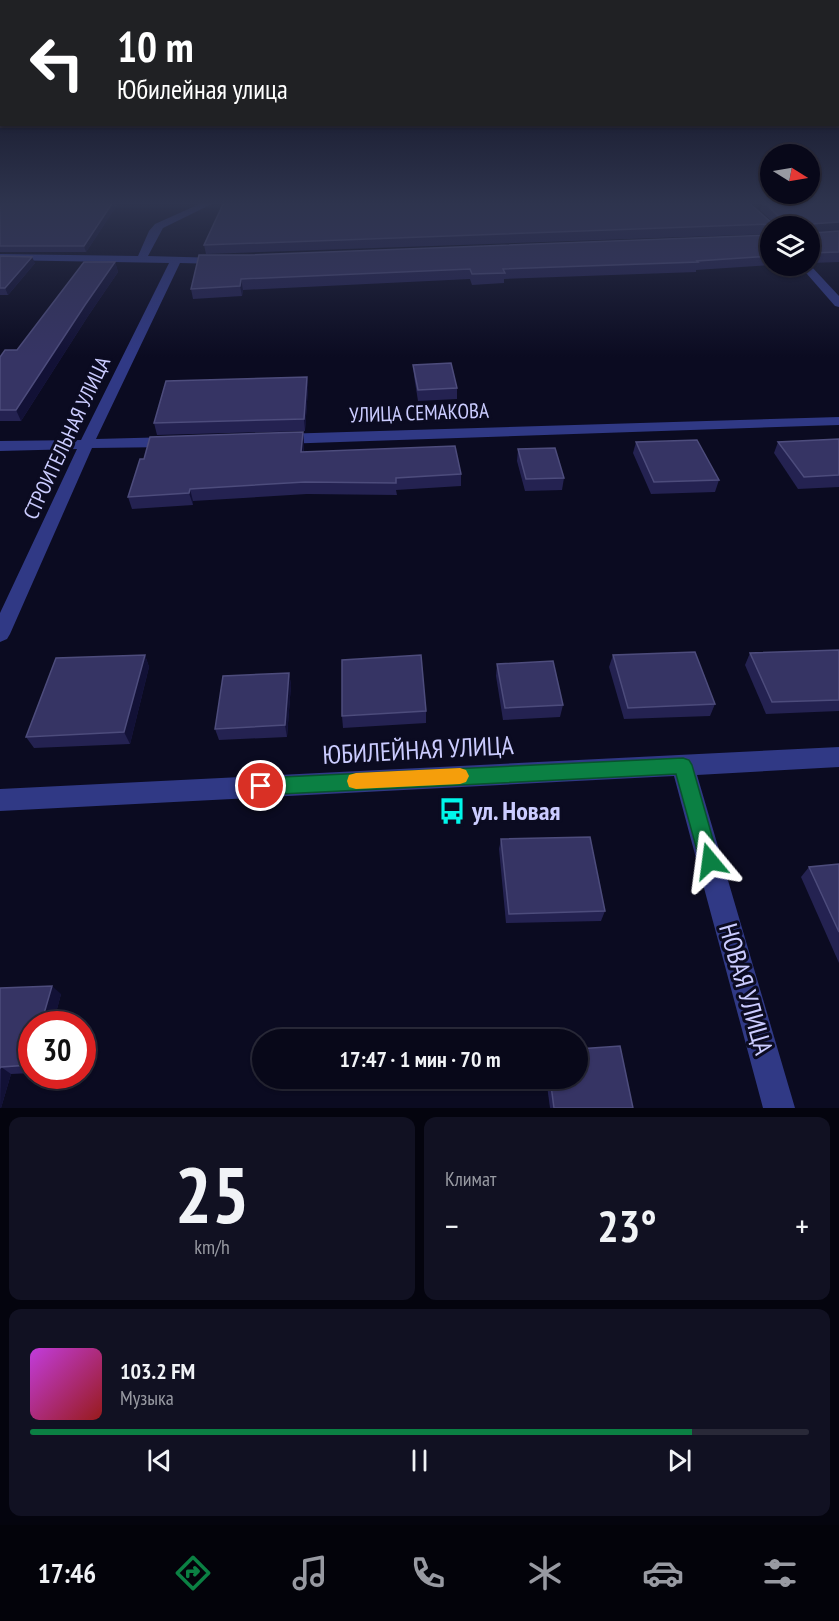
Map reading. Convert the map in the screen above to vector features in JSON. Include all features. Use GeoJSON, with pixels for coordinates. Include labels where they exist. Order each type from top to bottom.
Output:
{"type":"FeatureCollection","features":[{"type":"Feature","properties":{"kind":"street"},"geometry":{"type":"LineString","coordinates":[[142,259],[144,254]]}},
{"type":"Feature","properties":{"kind":"street"},"geometry":{"type":"LineString","coordinates":[[0,257],[231,261]]}},
{"type":"Feature","properties":{"kind":"street","name":"СТРОИТЕЛЬНАЯ УЛИЦА"},"geometry":{"type":"LineString","coordinates":[[0,634],[86,445],[176,260]]}},
{"type":"Feature","properties":{"kind":"street"},"geometry":{"type":"LineString","coordinates":[[814,276],[839,303]]}},
{"type":"Feature","properties":{"kind":"street","name":"УЛИЦА СЕМАКОВА"},"geometry":{"type":"LineString","coordinates":[[265,439],[839,421]]}},
{"type":"Feature","properties":{"kind":"street"},"geometry":{"type":"LineString","coordinates":[[0,446],[194,441]]}},
{"type":"Feature","properties":{"kind":"street","name":"ЮБИЛЕЙНАЯ УЛИЦА"},"geometry":{"type":"LineString","coordinates":[[0,800],[839,757]]}},
{"type":"Feature","properties":{"kind":"street","name":"НОВАЯ УЛИЦА"},"geometry":{"type":"LineString","coordinates":[[683,765],[779,1108]]}},
{"type":"Feature","properties":{"kind":"building"},"geometry":{"type":"Polygon","coordinates":[[[760,254],[760,257],[698,262],[503,269],[505,273],[472,274],[470,269],[241,279],[240,286],[191,289],[199,255],[760,254]]]}},
{"type":"Feature","properties":{"kind":"building"},"geometry":{"type":"Polygon","coordinates":[[[0,256],[32,257],[5,288],[0,288],[0,256]]]}},
{"type":"Feature","properties":{"kind":"building"},"geometry":{"type":"Polygon","coordinates":[[[84,262],[115,262],[16,410],[0,410],[0,357],[5,350],[17,350],[84,262]]]}},
{"type":"Feature","properties":{"kind":"building"},"geometry":{"type":"Polygon","coordinates":[[[451,363],[457,388],[418,390],[413,365],[451,363]]]}},
{"type":"Feature","properties":{"kind":"building"},"geometry":{"type":"Polygon","coordinates":[[[307,377],[304,419],[154,423],[166,381],[307,377]]]}},
{"type":"Feature","properties":{"kind":"building"},"geometry":{"type":"Polygon","coordinates":[[[303,432],[301,452],[455,446],[461,474],[396,478],[396,483],[305,482],[190,489],[189,493],[128,497],[140,459],[144,459],[150,437],[303,432]]]}},
{"type":"Feature","properties":{"kind":"building"},"geometry":{"type":"Polygon","coordinates":[[[839,439],[839,475],[804,477],[778,442],[839,439]]]}},
{"type":"Feature","properties":{"kind":"building"},"geometry":{"type":"Polygon","coordinates":[[[697,440],[719,480],[654,482],[636,442],[697,440]]]}},
{"type":"Feature","properties":{"kind":"building"},"geometry":{"type":"Polygon","coordinates":[[[555,448],[564,478],[526,479],[518,449],[555,448]]]}},
{"type":"Feature","properties":{"kind":"building"},"geometry":{"type":"Polygon","coordinates":[[[839,650],[839,700],[772,702],[750,653],[839,650]]]}},
{"type":"Feature","properties":{"kind":"building"},"geometry":{"type":"Polygon","coordinates":[[[695,652],[715,704],[628,708],[613,655],[695,652]]]}},
{"type":"Feature","properties":{"kind":"building"},"geometry":{"type":"Polygon","coordinates":[[[145,655],[124,732],[26,737],[56,658],[145,655]]]}},
{"type":"Feature","properties":{"kind":"building"},"geometry":{"type":"Polygon","coordinates":[[[421,655],[426,711],[342,716],[342,660],[421,655]]]}},
{"type":"Feature","properties":{"kind":"building"},"geometry":{"type":"Polygon","coordinates":[[[553,661],[563,705],[505,708],[497,664],[553,661]]]}},
{"type":"Feature","properties":{"kind":"building"},"geometry":{"type":"Polygon","coordinates":[[[289,673],[285,725],[215,729],[223,676],[289,673]]]}},
{"type":"Feature","properties":{"kind":"building"},"geometry":{"type":"Polygon","coordinates":[[[590,837],[605,911],[509,914],[501,839],[590,837]]]}},
{"type":"Feature","properties":{"kind":"building"},"geometry":{"type":"Polygon","coordinates":[[[839,864],[839,932],[809,867],[839,864]]]}},
{"type":"Feature","properties":{"kind":"building"},"geometry":{"type":"Polygon","coordinates":[[[52,986],[45,1011],[18,1011],[18,1066],[0,1068],[0,988],[52,986]]]}},
{"type":"Feature","properties":{"kind":"building"},"geometry":{"type":"Polygon","coordinates":[[[620,1046],[633,1108],[554,1108],[551,1089],[588,1089],[588,1048],[620,1046]]]}},
{"type":"Feature","properties":{"kind":"slow traffic"},"geometry":{"type":"LineString","coordinates":[[356,781],[460,776]]}},
{"type":"Feature","properties":{"kind":"place","name":"ул. Новая"},"geometry":{"type":"Point","coordinates":[452,811]}},
{"type":"Feature","properties":{"kind":"route"},"geometry":{"type":"LineString","coordinates":[[261,786],[683,765],[710,861]]}}]}
